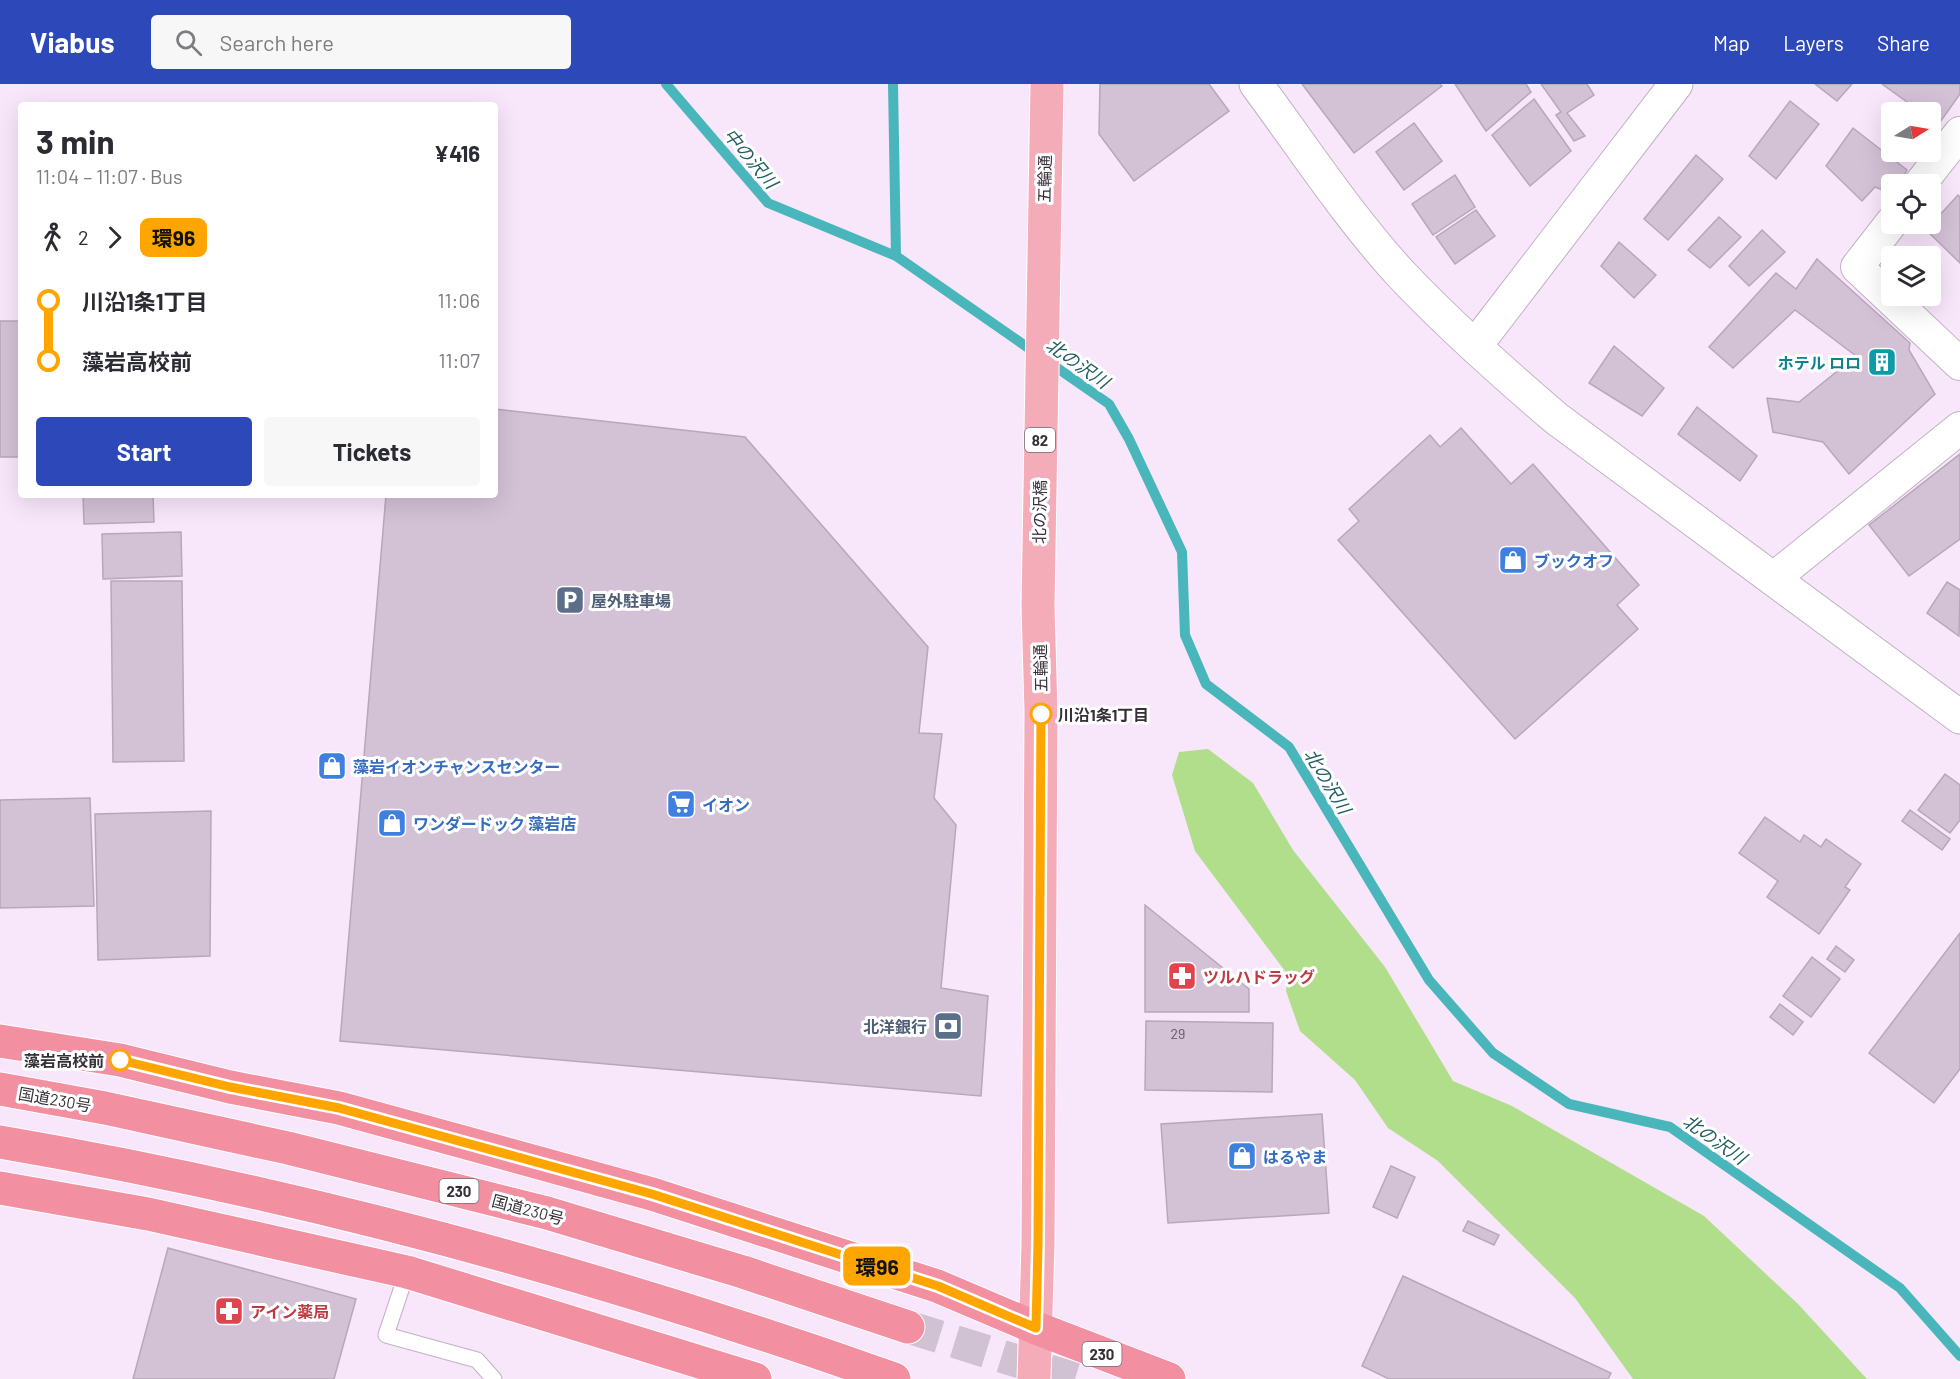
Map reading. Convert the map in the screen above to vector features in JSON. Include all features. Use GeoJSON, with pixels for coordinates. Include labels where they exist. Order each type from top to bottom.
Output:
{"type":"FeatureCollection","features":[{"type":"Feature","properties":{"kind":"highway"},"geometry":{"type":"LineString","coordinates":[[0,1041],[120,1060],[230,1087],[339,1108],[652,1194],[938,1286],[1036,1328]]}},
{"type":"Feature","properties":{"kind":"highway","name":"国道230号"},"geometry":{"type":"LineString","coordinates":[[0,1089],[105,1107],[288,1148],[547,1213],[743,1272],[908,1327]]}},
{"type":"Feature","properties":{"kind":"highway"},"geometry":{"type":"LineString","coordinates":[[0,1142],[61,1152],[350,1215],[593,1280],[765,1334],[894,1379]]}},
{"type":"Feature","properties":{"kind":"highway"},"geometry":{"type":"LineString","coordinates":[[0,1188],[148,1214],[407,1272],[755,1379]]}},
{"type":"Feature","properties":{"kind":"highway","name":"230"},"geometry":{"type":"LineString","coordinates":[[1036,1328],[1169,1379]]}},
{"type":"Feature","properties":{"kind":"main road","name":"五輪通"},"geometry":{"type":"LineString","coordinates":[[1042,275],[1047,84]]}},
{"type":"Feature","properties":{"kind":"main road","name":"北の沢橋"},"geometry":{"type":"LineString","coordinates":[[1038,606],[1042,275]]}},
{"type":"Feature","properties":{"kind":"main road","name":"五輪通"},"geometry":{"type":"LineString","coordinates":[[1034,1379],[1038,1244],[1041,724],[1038,606]]}},
{"type":"Feature","properties":{"kind":"street"},"geometry":{"type":"LineString","coordinates":[[1256,84],[1370,237],[1426,300],[1475,346],[1557,419],[1960,717]]}},
{"type":"Feature","properties":{"kind":"street"},"geometry":{"type":"LineString","coordinates":[[1475,346],[1676,84]]}},
{"type":"Feature","properties":{"kind":"street"},"geometry":{"type":"LineString","coordinates":[[1928,174],[1960,133]]}},
{"type":"Feature","properties":{"kind":"street"},"geometry":{"type":"LineString","coordinates":[[1883,234],[1857,267],[1960,364]]}},
{"type":"Feature","properties":{"kind":"street"},"geometry":{"type":"LineString","coordinates":[[1774,578],[1960,428]]}},
{"type":"Feature","properties":{"kind":"lane"},"geometry":{"type":"LineString","coordinates":[[407,1272],[386,1335],[477,1360],[494,1379]]}},
{"type":"Feature","properties":{"kind":"green space"},"geometry":{"type":"Polygon","coordinates":[[[1208,749],[1253,783],[1293,850],[1385,967],[1453,1081],[1512,1106],[1704,1216],[1798,1304],[1867,1379],[1633,1379],[1575,1298],[1438,1161],[1388,1128],[1355,1080],[1300,1031],[1286,991],[1288,975],[1195,851],[1172,775],[1179,752],[1208,749]]]}},
{"type":"Feature","properties":{"kind":"building"},"geometry":{"type":"Polygon","coordinates":[[[1100,84],[1209,84],[1229,111],[1134,181],[1099,134],[1100,84]]]}},
{"type":"Feature","properties":{"kind":"building"},"geometry":{"type":"Polygon","coordinates":[[[1302,84],[1440,84],[1442,86],[1354,153],[1302,84]]]}},
{"type":"Feature","properties":{"kind":"building"},"geometry":{"type":"Polygon","coordinates":[[[1455,84],[1526,84],[1531,92],[1486,131],[1455,84]]]}},
{"type":"Feature","properties":{"kind":"building"},"geometry":{"type":"Polygon","coordinates":[[[1541,84],[1587,84],[1594,95],[1567,113],[1585,136],[1574,141],[1556,115],[1561,112],[1541,84]]]}},
{"type":"Feature","properties":{"kind":"building"},"geometry":{"type":"Polygon","coordinates":[[[1815,84],[1852,84],[1837,101],[1815,84]]]}},
{"type":"Feature","properties":{"kind":"building"},"geometry":{"type":"Polygon","coordinates":[[[1882,84],[1960,84],[1960,94],[1941,121],[1941,102],[1907,102],[1882,84]]]}},
{"type":"Feature","properties":{"kind":"building"},"geometry":{"type":"Polygon","coordinates":[[[1534,99],[1571,151],[1530,186],[1492,135],[1534,99]]]}},
{"type":"Feature","properties":{"kind":"building"},"geometry":{"type":"Polygon","coordinates":[[[1790,101],[1819,124],[1776,179],[1749,156],[1790,101]]]}},
{"type":"Feature","properties":{"kind":"building"},"geometry":{"type":"Polygon","coordinates":[[[1414,123],[1442,161],[1404,190],[1376,152],[1414,123]]]}},
{"type":"Feature","properties":{"kind":"building"},"geometry":{"type":"Polygon","coordinates":[[[1853,128],[1881,150],[1881,162],[1897,162],[1907,170],[1905,174],[1881,174],[1881,189],[1875,187],[1862,201],[1826,166],[1853,128]]]}},
{"type":"Feature","properties":{"kind":"building"},"geometry":{"type":"Polygon","coordinates":[[[1696,155],[1723,179],[1668,240],[1644,219],[1696,155]]]}},
{"type":"Feature","properties":{"kind":"building"},"geometry":{"type":"Polygon","coordinates":[[[1455,175],[1475,207],[1433,235],[1412,204],[1455,175]]]}},
{"type":"Feature","properties":{"kind":"building"},"geometry":{"type":"Polygon","coordinates":[[[1958,195],[1960,197],[1960,263],[1930,234],[1941,234],[1941,214],[1958,195]]]}},
{"type":"Feature","properties":{"kind":"building"},"geometry":{"type":"Polygon","coordinates":[[[1476,210],[1495,236],[1455,264],[1436,237],[1476,210]]]}},
{"type":"Feature","properties":{"kind":"building"},"geometry":{"type":"Polygon","coordinates":[[[1719,217],[1741,237],[1710,268],[1688,250],[1719,217]]]}},
{"type":"Feature","properties":{"kind":"building"},"geometry":{"type":"Polygon","coordinates":[[[1762,230],[1785,252],[1749,286],[1729,266],[1762,230]]]}},
{"type":"Feature","properties":{"kind":"building"},"geometry":{"type":"Polygon","coordinates":[[[1619,242],[1656,275],[1634,298],[1601,266],[1619,242]]]}},
{"type":"Feature","properties":{"kind":"building","name":"ホテル ロロ"},"geometry":{"type":"Polygon","coordinates":[[[1817,259],[1910,343],[1909,350],[1935,394],[1849,474],[1823,442],[1773,432],[1767,398],[1799,402],[1856,356],[1795,310],[1733,368],[1709,347],[1776,273],[1796,289],[1817,259]]]}},
{"type":"Feature","properties":{"kind":"building"},"geometry":{"type":"Polygon","coordinates":[[[0,321],[18,321],[18,457],[0,457],[0,321]]]}},
{"type":"Feature","properties":{"kind":"building"},"geometry":{"type":"Polygon","coordinates":[[[1614,346],[1664,388],[1642,416],[1589,383],[1614,346]]]}},
{"type":"Feature","properties":{"kind":"building"},"geometry":{"type":"Polygon","coordinates":[[[1697,407],[1757,456],[1740,481],[1678,434],[1697,407]]]}},
{"type":"Feature","properties":{"kind":"building"},"geometry":{"type":"Polygon","coordinates":[[[498,409],[745,437],[928,647],[919,733],[942,734],[934,798],[956,825],[941,988],[988,996],[981,1096],[340,1041],[386,498],[498,498],[498,409]]]}},
{"type":"Feature","properties":{"kind":"building"},"geometry":{"type":"Polygon","coordinates":[[[1461,428],[1511,484],[1533,464],[1639,585],[1617,605],[1638,629],[1515,739],[1338,540],[1359,521],[1349,509],[1430,435],[1440,447],[1461,428]]]}},
{"type":"Feature","properties":{"kind":"building"},"geometry":{"type":"Polygon","coordinates":[[[1960,454],[1960,539],[1909,576],[1869,525],[1960,454]]]}},
{"type":"Feature","properties":{"kind":"building"},"geometry":{"type":"Polygon","coordinates":[[[83,498],[153,498],[154,522],[84,524],[83,498]]]}},
{"type":"Feature","properties":{"kind":"building"},"geometry":{"type":"Polygon","coordinates":[[[181,532],[182,576],[103,579],[102,534],[181,532]]]}},
{"type":"Feature","properties":{"kind":"building"},"geometry":{"type":"Polygon","coordinates":[[[111,581],[182,581],[184,761],[113,762],[111,581]]]}},
{"type":"Feature","properties":{"kind":"building"},"geometry":{"type":"Polygon","coordinates":[[[1947,582],[1960,590],[1959,636],[1927,613],[1947,582]]]}},
{"type":"Feature","properties":{"kind":"building"},"geometry":{"type":"Polygon","coordinates":[[[1945,774],[1960,785],[1960,820],[1950,833],[1918,810],[1945,774]]]}},
{"type":"Feature","properties":{"kind":"building"},"geometry":{"type":"Polygon","coordinates":[[[90,798],[94,906],[0,908],[0,800],[90,798]]]}},
{"type":"Feature","properties":{"kind":"building"},"geometry":{"type":"Polygon","coordinates":[[[1910,810],[1950,839],[1942,850],[1902,821],[1910,810]]]}},
{"type":"Feature","properties":{"kind":"building"},"geometry":{"type":"Polygon","coordinates":[[[211,811],[210,956],[98,960],[95,814],[211,811]]]}},
{"type":"Feature","properties":{"kind":"building"},"geometry":{"type":"Polygon","coordinates":[[[1765,817],[1800,842],[1804,835],[1821,847],[1826,839],[1861,864],[1845,887],[1850,890],[1819,934],[1767,897],[1778,881],[1739,853],[1765,817]]]}},
{"type":"Feature","properties":{"kind":"building"},"geometry":{"type":"Polygon","coordinates":[[[1145,905],[1249,989],[1249,1012],[1145,1012],[1145,905]]]}},
{"type":"Feature","properties":{"kind":"building"},"geometry":{"type":"Polygon","coordinates":[[[1960,933],[1960,1069],[1934,1103],[1869,1053],[1960,933]]]}},
{"type":"Feature","properties":{"kind":"building"},"geometry":{"type":"Polygon","coordinates":[[[1836,946],[1854,960],[1845,972],[1827,959],[1836,946]]]}},
{"type":"Feature","properties":{"kind":"building"},"geometry":{"type":"Polygon","coordinates":[[[1812,957],[1840,979],[1811,1017],[1783,996],[1812,957]]]}},
{"type":"Feature","properties":{"kind":"building"},"geometry":{"type":"Polygon","coordinates":[[[1780,1004],[1803,1022],[1793,1035],[1770,1017],[1780,1004]]]}},
{"type":"Feature","properties":{"kind":"building"},"geometry":{"type":"Polygon","coordinates":[[[1146,1021],[1273,1023],[1272,1092],[1145,1090],[1146,1021]]]}},
{"type":"Feature","properties":{"kind":"building"},"geometry":{"type":"Polygon","coordinates":[[[1322,1114],[1329,1213],[1168,1223],[1161,1124],[1322,1114]]]}},
{"type":"Feature","properties":{"kind":"building"},"geometry":{"type":"Polygon","coordinates":[[[1391,1166],[1415,1177],[1397,1218],[1373,1207],[1391,1166]]]}},
{"type":"Feature","properties":{"kind":"building"},"geometry":{"type":"Polygon","coordinates":[[[1468,1221],[1499,1235],[1494,1245],[1463,1231],[1468,1221]]]}},
{"type":"Feature","properties":{"kind":"building"},"geometry":{"type":"Polygon","coordinates":[[[168,1248],[356,1299],[334,1379],[133,1379],[168,1248]]]}},
{"type":"Feature","properties":{"kind":"building"},"geometry":{"type":"Polygon","coordinates":[[[1403,1276],[1611,1373],[1608,1379],[1389,1379],[1362,1366],[1403,1276]]]}},
{"type":"Feature","properties":{"kind":"waterway","name":"北の沢川"},"geometry":{"type":"LineString","coordinates":[[666,84],[768,203],[896,256],[1109,404],[1129,439],[1182,552],[1185,635],[1206,684],[1289,747],[1429,980],[1493,1053],[1569,1104],[1670,1127],[1900,1288],[1960,1356]]}},
{"type":"Feature","properties":{"kind":"waterway","name":"北の沢川"},"geometry":{"type":"LineString","coordinates":[[893,84],[896,256]]}},
{"type":"Feature","properties":{"kind":"tunnel"},"geometry":{"type":"LineString","coordinates":[[908,1327],[1075,1379]]}},
{"type":"Feature","properties":{"kind":"bus line","name":"環96"},"geometry":{"type":"LineString","coordinates":[[120,1060],[230,1087],[339,1108],[652,1194],[938,1286],[1036,1328],[1041,714]]}},
{"type":"Feature","properties":{"kind":"place","name":"ホテル ロロ"},"geometry":{"type":"Point","coordinates":[1882,362]}},
{"type":"Feature","properties":{"kind":"place","name":"ブックオフ"},"geometry":{"type":"Point","coordinates":[1513,560]}},
{"type":"Feature","properties":{"kind":"place","name":"屋外駐車場"},"geometry":{"type":"Point","coordinates":[570,600]}},
{"type":"Feature","properties":{"kind":"place","name":"川沿1条1丁目"},"geometry":{"type":"Point","coordinates":[1041,714]}},
{"type":"Feature","properties":{"kind":"place","name":"藻岩イオンチャンスセンター"},"geometry":{"type":"Point","coordinates":[332,766]}},
{"type":"Feature","properties":{"kind":"place","name":"イオン"},"geometry":{"type":"Point","coordinates":[681,804]}},
{"type":"Feature","properties":{"kind":"place","name":"ワンダードック 藻岩店"},"geometry":{"type":"Point","coordinates":[392,823]}},
{"type":"Feature","properties":{"kind":"place","name":"ツルハドラッグ"},"geometry":{"type":"Point","coordinates":[1182,976]}},
{"type":"Feature","properties":{"kind":"place","name":"北洋銀行"},"geometry":{"type":"Point","coordinates":[948,1026]}},
{"type":"Feature","properties":{"kind":"place","name":"藻岩高校前"},"geometry":{"type":"Point","coordinates":[120,1060]}},
{"type":"Feature","properties":{"kind":"place","name":"はるやま"},"geometry":{"type":"Point","coordinates":[1242,1156]}},
{"type":"Feature","properties":{"kind":"place","name":"アイン薬局"},"geometry":{"type":"Point","coordinates":[229,1311]}},
{"type":"Feature","properties":{"kind":"water label","name":"中の沢川"},"geometry":{"type":"Point","coordinates":[751,158]}}]}
